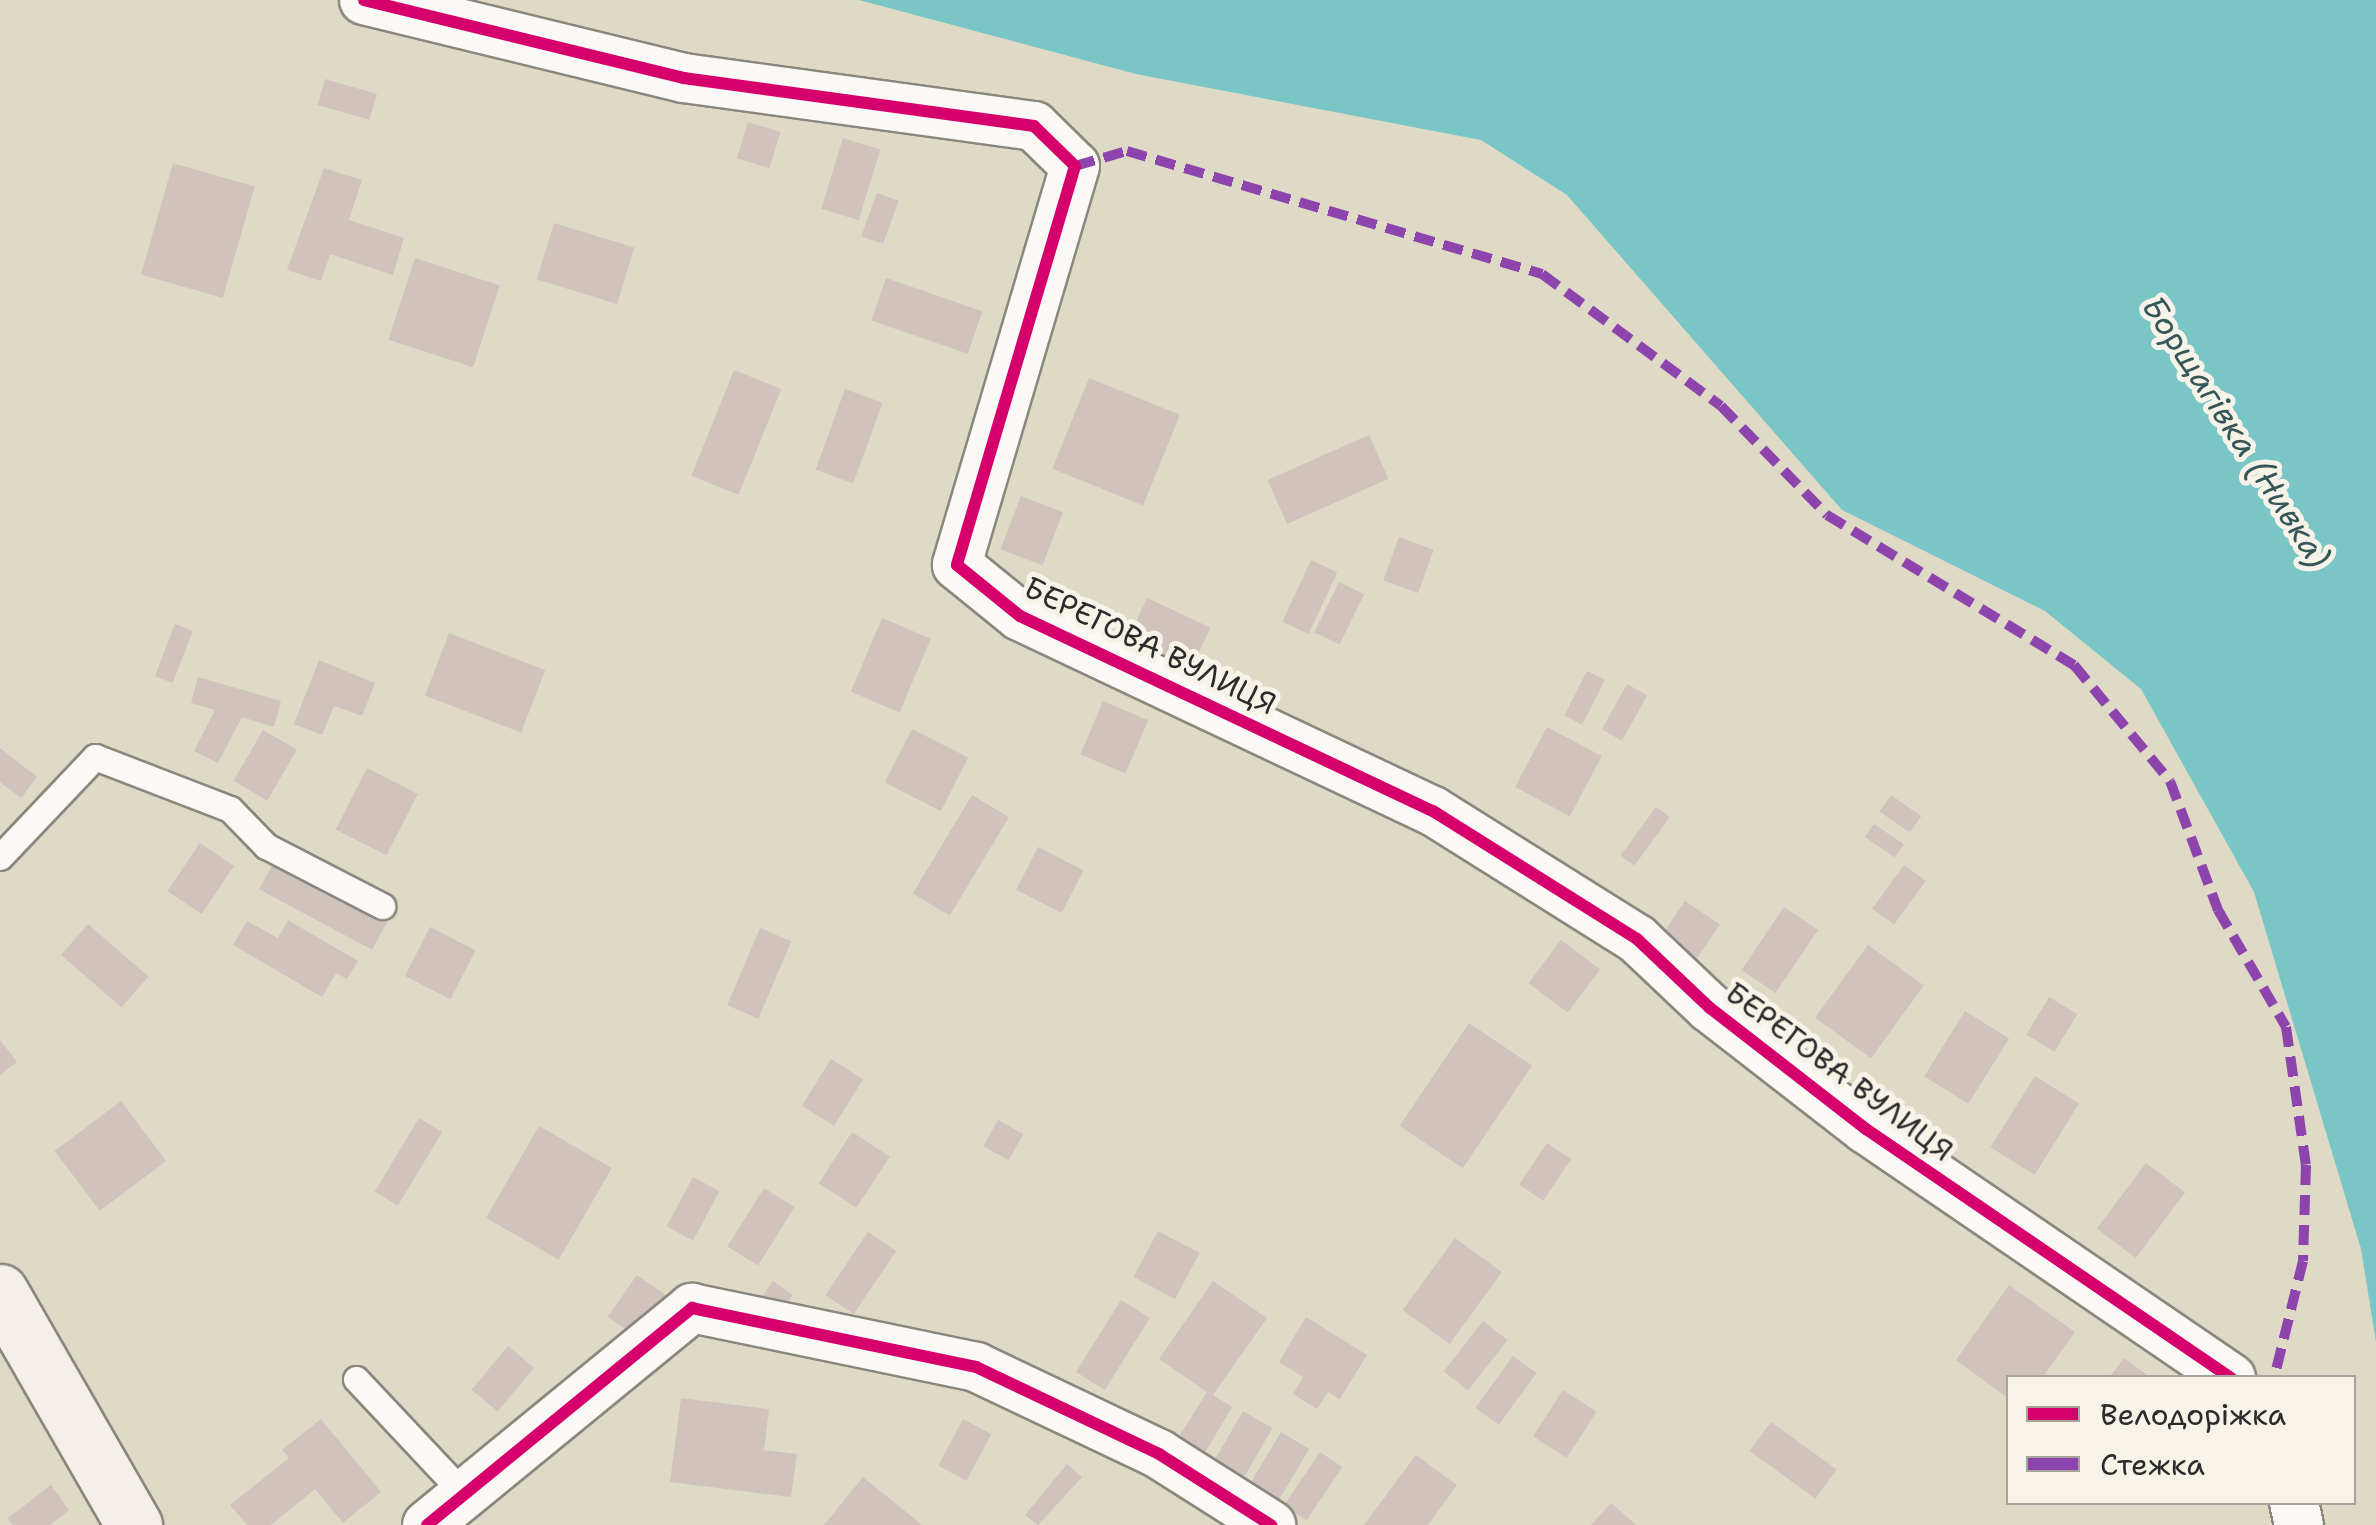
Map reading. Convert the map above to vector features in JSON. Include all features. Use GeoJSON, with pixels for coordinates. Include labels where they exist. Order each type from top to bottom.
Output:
{"type":"FeatureCollection","features":[{"type":"Feature","properties":{"kind":"street","name":"БЕРЕГОВА ВУЛИЦЯ"},"geometry":{"type":"LineString","coordinates":[[364,0],[684,78],[1034,126],[1075,166],[957,566],[1020,616],[1433,811],[1637,939],[1710,1008],[1866,1129],[2228,1375]]}},
{"type":"Feature","properties":{"kind":"street"},"geometry":{"type":"LineString","coordinates":[[0,1292],[134,1525]]}},
{"type":"Feature","properties":{"kind":"street"},"geometry":{"type":"LineString","coordinates":[[427,1525],[692,1308],[976,1367],[1158,1454],[1271,1525]]}},
{"type":"Feature","properties":{"kind":"lane"},"geometry":{"type":"LineString","coordinates":[[0,857],[96,757],[230,809],[266,846],[382,906]]}},
{"type":"Feature","properties":{"kind":"lane"},"geometry":{"type":"LineString","coordinates":[[356,1379],[464,1494]]}},
{"type":"Feature","properties":{"kind":"water","name":"Борщагівка (Нивка)"},"geometry":{"type":"Polygon","coordinates":[[[859,0],[2376,0],[2376,1342],[2361,1249],[2254,892],[2141,689],[2045,611],[1842,510],[1567,195],[1481,140],[1136,74],[859,0]]]}},
{"type":"Feature","properties":{"kind":"building"},"geometry":{"type":"Polygon","coordinates":[[[325,79],[377,94],[369,120],[318,105],[325,79]]]}},
{"type":"Feature","properties":{"kind":"building"},"geometry":{"type":"Polygon","coordinates":[[[748,122],[781,132],[769,168],[737,158],[748,122]]]}},
{"type":"Feature","properties":{"kind":"building"},"geometry":{"type":"Polygon","coordinates":[[[843,138],[880,149],[859,220],[821,209],[843,138]]]}},
{"type":"Feature","properties":{"kind":"building"},"geometry":{"type":"Polygon","coordinates":[[[173,163],[255,186],[223,298],[141,275],[173,163]]]}},
{"type":"Feature","properties":{"kind":"building"},"geometry":{"type":"Polygon","coordinates":[[[324,168],[362,180],[349,220],[404,238],[393,275],[330,254],[321,281],[287,270],[324,168]]]}},
{"type":"Feature","properties":{"kind":"building"},"geometry":{"type":"Polygon","coordinates":[[[877,193],[899,201],[883,244],[861,236],[877,193]]]}},
{"type":"Feature","properties":{"kind":"building"},"geometry":{"type":"Polygon","coordinates":[[[554,223],[634,248],[617,304],[537,279],[554,223]]]}},
{"type":"Feature","properties":{"kind":"building"},"geometry":{"type":"Polygon","coordinates":[[[415,258],[500,286],[473,367],[388,340],[415,258]]]}},
{"type":"Feature","properties":{"kind":"building"},"geometry":{"type":"Polygon","coordinates":[[[886,278],[982,311],[968,354],[871,321],[886,278]]]}},
{"type":"Feature","properties":{"kind":"building"},"geometry":{"type":"Polygon","coordinates":[[[734,370],[781,389],[739,495],[691,476],[734,370]]]}},
{"type":"Feature","properties":{"kind":"building"},"geometry":{"type":"Polygon","coordinates":[[[1089,378],[1180,415],[1143,506],[1052,469],[1089,378]]]}},
{"type":"Feature","properties":{"kind":"building"},"geometry":{"type":"Polygon","coordinates":[[[845,389],[883,403],[853,483],[816,470],[845,389]]]}},
{"type":"Feature","properties":{"kind":"building"},"geometry":{"type":"Polygon","coordinates":[[[1369,435],[1389,479],[1287,524],[1268,480],[1369,435]]]}},
{"type":"Feature","properties":{"kind":"building"},"geometry":{"type":"Polygon","coordinates":[[[1021,496],[1063,512],[1043,565],[1001,549],[1021,496]]]}},
{"type":"Feature","properties":{"kind":"building"},"geometry":{"type":"Polygon","coordinates":[[[1399,537],[1434,550],[1418,593],[1383,580],[1399,537]]]}},
{"type":"Feature","properties":{"kind":"building"},"geometry":{"type":"Polygon","coordinates":[[[1311,560],[1337,572],[1309,634],[1282,622],[1311,560]]]}},
{"type":"Feature","properties":{"kind":"building"},"geometry":{"type":"Polygon","coordinates":[[[1339,582],[1364,594],[1340,645],[1314,632],[1339,582]]]}},
{"type":"Feature","properties":{"kind":"building"},"geometry":{"type":"Polygon","coordinates":[[[1147,598],[1210,628],[1191,668],[1128,639],[1147,598]]]}},
{"type":"Feature","properties":{"kind":"building"},"geometry":{"type":"Polygon","coordinates":[[[882,618],[931,639],[900,712],[851,692],[882,618]]]}},
{"type":"Feature","properties":{"kind":"building"},"geometry":{"type":"Polygon","coordinates":[[[175,624],[193,631],[173,683],[155,676],[175,624]]]}},
{"type":"Feature","properties":{"kind":"building"},"geometry":{"type":"Polygon","coordinates":[[[449,633],[545,670],[521,732],[425,696],[449,633]]]}},
{"type":"Feature","properties":{"kind":"building"},"geometry":{"type":"Polygon","coordinates":[[[319,660],[375,683],[362,716],[334,706],[322,735],[294,724],[319,660]]]}},
{"type":"Feature","properties":{"kind":"building"},"geometry":{"type":"Polygon","coordinates":[[[1587,671],[1605,680],[1582,725],[1564,716],[1587,671]]]}},
{"type":"Feature","properties":{"kind":"building"},"geometry":{"type":"Polygon","coordinates":[[[198,677],[281,701],[274,727],[242,717],[218,763],[194,751],[215,710],[191,703],[198,677]]]}},
{"type":"Feature","properties":{"kind":"building"},"geometry":{"type":"Polygon","coordinates":[[[1627,684],[1647,695],[1622,741],[1602,729],[1627,684]]]}},
{"type":"Feature","properties":{"kind":"building"},"geometry":{"type":"Polygon","coordinates":[[[1103,701],[1148,720],[1125,774],[1080,754],[1103,701]]]}},
{"type":"Feature","properties":{"kind":"building"},"geometry":{"type":"Polygon","coordinates":[[[1547,727],[1602,756],[1570,816],[1515,787],[1547,727]]]}},
{"type":"Feature","properties":{"kind":"building"},"geometry":{"type":"Polygon","coordinates":[[[912,729],[968,758],[941,811],[885,782],[912,729]]]}},
{"type":"Feature","properties":{"kind":"building"},"geometry":{"type":"Polygon","coordinates":[[[263,730],[297,750],[267,801],[234,781],[263,730]]]}},
{"type":"Feature","properties":{"kind":"building"},"geometry":{"type":"Polygon","coordinates":[[[0,748],[37,777],[21,798],[0,782],[0,748]]]}},
{"type":"Feature","properties":{"kind":"building"},"geometry":{"type":"Polygon","coordinates":[[[367,768],[418,794],[386,855],[336,829],[367,768]]]}},
{"type":"Feature","properties":{"kind":"building"},"geometry":{"type":"Polygon","coordinates":[[[972,795],[1009,817],[950,916],[913,894],[972,795]]]}},
{"type":"Feature","properties":{"kind":"building"},"geometry":{"type":"Polygon","coordinates":[[[1891,795],[1921,816],[1910,833],[1880,811],[1891,795]]]}},
{"type":"Feature","properties":{"kind":"building"},"geometry":{"type":"Polygon","coordinates":[[[1656,807],[1670,817],[1634,866],[1621,856],[1656,807]]]}},
{"type":"Feature","properties":{"kind":"building"},"geometry":{"type":"Polygon","coordinates":[[[1874,824],[1904,844],[1895,857],[1865,837],[1874,824]]]}},
{"type":"Feature","properties":{"kind":"building"},"geometry":{"type":"Polygon","coordinates":[[[200,843],[234,866],[202,914],[168,891],[200,843]]]}},
{"type":"Feature","properties":{"kind":"building"},"geometry":{"type":"Polygon","coordinates":[[[1038,847],[1083,870],[1062,913],[1016,890],[1038,847]]]}},
{"type":"Feature","properties":{"kind":"building"},"geometry":{"type":"Polygon","coordinates":[[[277,856],[390,916],[372,950],[259,890],[277,856]]]}},
{"type":"Feature","properties":{"kind":"building"},"geometry":{"type":"Polygon","coordinates":[[[1904,865],[1926,881],[1894,925],[1872,909],[1904,865]]]}},
{"type":"Feature","properties":{"kind":"building"},"geometry":{"type":"Polygon","coordinates":[[[1685,901],[1720,924],[1690,969],[1655,946],[1685,901]]]}},
{"type":"Feature","properties":{"kind":"building"},"geometry":{"type":"Polygon","coordinates":[[[1784,907],[1818,930],[1775,993],[1742,970],[1784,907]]]}},
{"type":"Feature","properties":{"kind":"building"},"geometry":{"type":"Polygon","coordinates":[[[288,920],[358,961],[347,979],[336,973],[322,997],[233,945],[247,921],[278,938],[288,920]]]}},
{"type":"Feature","properties":{"kind":"building"},"geometry":{"type":"Polygon","coordinates":[[[88,924],[148,976],[121,1007],[61,955],[88,924]]]}},
{"type":"Feature","properties":{"kind":"building"},"geometry":{"type":"Polygon","coordinates":[[[430,927],[475,950],[450,999],[405,976],[430,927]]]}},
{"type":"Feature","properties":{"kind":"building"},"geometry":{"type":"Polygon","coordinates":[[[760,928],[791,941],[758,1019],[727,1005],[760,928]]]}},
{"type":"Feature","properties":{"kind":"building"},"geometry":{"type":"Polygon","coordinates":[[[1561,940],[1600,969],[1568,1013],[1529,983],[1561,940]]]}},
{"type":"Feature","properties":{"kind":"building"},"geometry":{"type":"Polygon","coordinates":[[[1868,945],[1924,986],[1871,1058],[1815,1018],[1868,945]]]}},
{"type":"Feature","properties":{"kind":"building"},"geometry":{"type":"Polygon","coordinates":[[[2049,997],[2077,1014],[2055,1052],[2026,1035],[2049,997]]]}},
{"type":"Feature","properties":{"kind":"building"},"geometry":{"type":"Polygon","coordinates":[[[1965,1011],[2009,1039],[1968,1104],[1924,1076],[1965,1011]]]}},
{"type":"Feature","properties":{"kind":"building"},"geometry":{"type":"Polygon","coordinates":[[[1469,1023],[1532,1065],[1463,1168],[1400,1126],[1469,1023]]]}},
{"type":"Feature","properties":{"kind":"building"},"geometry":{"type":"Polygon","coordinates":[[[0,1040],[17,1062],[0,1075],[0,1040]]]}},
{"type":"Feature","properties":{"kind":"building"},"geometry":{"type":"Polygon","coordinates":[[[831,1059],[863,1079],[834,1126],[802,1106],[831,1059]]]}},
{"type":"Feature","properties":{"kind":"building"},"geometry":{"type":"Polygon","coordinates":[[[2035,1076],[2079,1104],[2035,1175],[1990,1147],[2035,1076]]]}},
{"type":"Feature","properties":{"kind":"building"},"geometry":{"type":"Polygon","coordinates":[[[121,1101],[166,1161],[100,1211],[55,1151],[121,1101]]]}},
{"type":"Feature","properties":{"kind":"building"},"geometry":{"type":"Polygon","coordinates":[[[419,1118],[442,1132],[398,1206],[375,1192],[419,1118]]]}},
{"type":"Feature","properties":{"kind":"building"},"geometry":{"type":"Polygon","coordinates":[[[998,1120],[1023,1134],[1009,1160],[983,1146],[998,1120]]]}},
{"type":"Feature","properties":{"kind":"building"},"geometry":{"type":"Polygon","coordinates":[[[539,1126],[612,1168],[559,1260],[486,1218],[539,1126]]]}},
{"type":"Feature","properties":{"kind":"building"},"geometry":{"type":"Polygon","coordinates":[[[852,1132],[890,1157],[857,1208],[819,1183],[852,1132]]]}},
{"type":"Feature","properties":{"kind":"building"},"geometry":{"type":"Polygon","coordinates":[[[1547,1143],[1571,1159],[1543,1201],[1519,1184],[1547,1143]]]}},
{"type":"Feature","properties":{"kind":"building"},"geometry":{"type":"Polygon","coordinates":[[[2146,1163],[2185,1192],[2136,1258],[2097,1228],[2146,1163]]]}},
{"type":"Feature","properties":{"kind":"building"},"geometry":{"type":"Polygon","coordinates":[[[693,1177],[719,1191],[693,1241],[667,1226],[693,1177]]]}},
{"type":"Feature","properties":{"kind":"building"},"geometry":{"type":"Polygon","coordinates":[[[764,1188],[795,1207],[758,1266],[727,1247],[764,1188]]]}},
{"type":"Feature","properties":{"kind":"building"},"geometry":{"type":"Polygon","coordinates":[[[1158,1231],[1199,1253],[1175,1299],[1134,1277],[1158,1231]]]}},
{"type":"Feature","properties":{"kind":"building"},"geometry":{"type":"Polygon","coordinates":[[[868,1232],[896,1251],[854,1314],[826,1295],[868,1232]]]}},
{"type":"Feature","properties":{"kind":"building"},"geometry":{"type":"Polygon","coordinates":[[[1455,1238],[1502,1272],[1450,1344],[1403,1310],[1455,1238]]]}},
{"type":"Feature","properties":{"kind":"building"},"geometry":{"type":"Polygon","coordinates":[[[637,1275],[666,1295],[636,1337],[608,1317],[637,1275]]]}},
{"type":"Feature","properties":{"kind":"building"},"geometry":{"type":"Polygon","coordinates":[[[773,1281],[793,1295],[773,1323],[753,1309],[773,1281]]]}},
{"type":"Feature","properties":{"kind":"building"},"geometry":{"type":"Polygon","coordinates":[[[1213,1281],[1267,1318],[1213,1395],[1232,1407],[1203,1456],[1177,1440],[1207,1392],[1159,1359],[1213,1281]]]}},
{"type":"Feature","properties":{"kind":"building"},"geometry":{"type":"Polygon","coordinates":[[[2009,1285],[2075,1332],[2044,1375],[2006,1375],[2006,1397],[1956,1360],[2009,1285]]]}},
{"type":"Feature","properties":{"kind":"building"},"geometry":{"type":"Polygon","coordinates":[[[1121,1300],[1150,1318],[1105,1390],[1076,1372],[1121,1300]]]}},
{"type":"Feature","properties":{"kind":"building"},"geometry":{"type":"Polygon","coordinates":[[[1306,1317],[1367,1355],[1340,1399],[1328,1392],[1317,1409],[1293,1394],[1303,1377],[1279,1362],[1306,1317]]]}},
{"type":"Feature","properties":{"kind":"building"},"geometry":{"type":"Polygon","coordinates":[[[1483,1321],[1507,1340],[1468,1391],[1444,1371],[1483,1321]]]}},
{"type":"Feature","properties":{"kind":"building"},"geometry":{"type":"Polygon","coordinates":[[[508,1346],[534,1368],[497,1412],[471,1390],[508,1346]]]}},
{"type":"Feature","properties":{"kind":"building"},"geometry":{"type":"Polygon","coordinates":[[[1513,1356],[1536,1373],[1499,1425],[1475,1408],[1513,1356]]]}},
{"type":"Feature","properties":{"kind":"building"},"geometry":{"type":"Polygon","coordinates":[[[2124,1358],[2147,1375],[2111,1375],[2124,1358]]]}},
{"type":"Feature","properties":{"kind":"building"},"geometry":{"type":"Polygon","coordinates":[[[1563,1390],[1597,1412],[1567,1458],[1533,1436],[1563,1390]]]}},
{"type":"Feature","properties":{"kind":"building"},"geometry":{"type":"Polygon","coordinates":[[[681,1398],[769,1409],[764,1450],[797,1454],[791,1497],[670,1482],[681,1398]]]}},
{"type":"Feature","properties":{"kind":"building"},"geometry":{"type":"Polygon","coordinates":[[[1243,1411],[1272,1428],[1244,1476],[1215,1459],[1243,1411]]]}},
{"type":"Feature","properties":{"kind":"building"},"geometry":{"type":"Polygon","coordinates":[[[321,1419],[381,1492],[343,1523],[315,1489],[271,1525],[247,1525],[230,1505],[289,1458],[282,1450],[321,1419]]]}},
{"type":"Feature","properties":{"kind":"building"},"geometry":{"type":"Polygon","coordinates":[[[963,1419],[991,1434],[966,1481],[938,1466],[963,1419]]]}},
{"type":"Feature","properties":{"kind":"building"},"geometry":{"type":"Polygon","coordinates":[[[1771,1422],[1837,1470],[1815,1499],[1750,1451],[1771,1422]]]}},
{"type":"Feature","properties":{"kind":"building"},"geometry":{"type":"Polygon","coordinates":[[[1281,1432],[1309,1449],[1278,1500],[1250,1483],[1281,1432]]]}},
{"type":"Feature","properties":{"kind":"building"},"geometry":{"type":"Polygon","coordinates":[[[1320,1452],[1342,1467],[1307,1520],[1284,1505],[1320,1452]]]}},
{"type":"Feature","properties":{"kind":"building"},"geometry":{"type":"Polygon","coordinates":[[[1416,1455],[1457,1485],[1428,1525],[1364,1525],[1416,1455]]]}},
{"type":"Feature","properties":{"kind":"building"},"geometry":{"type":"Polygon","coordinates":[[[1067,1464],[1082,1477],[1038,1525],[1025,1515],[1067,1464]]]}},
{"type":"Feature","properties":{"kind":"building"},"geometry":{"type":"Polygon","coordinates":[[[863,1477],[922,1525],[824,1525],[863,1477]]]}},
{"type":"Feature","properties":{"kind":"building"},"geometry":{"type":"Polygon","coordinates":[[[51,1485],[69,1510],[50,1525],[13,1525],[8,1518],[51,1485]]]}},
{"type":"Feature","properties":{"kind":"building"},"geometry":{"type":"Polygon","coordinates":[[[1611,1503],[1636,1525],[1591,1525],[1611,1503]]]}},
{"type":"Feature","properties":{"kind":"marked path"},"geometry":{"type":"LineString","coordinates":[[1075,166],[1127,151],[1542,274],[1721,406],[1827,515],[2074,665],[2170,781],[2218,910],[2286,1027],[2306,1165],[2303,1261],[2275,1375]]}},
{"type":"Feature","properties":{"kind":"cycle path"},"geometry":{"type":"LineString","coordinates":[[364,0],[684,78],[1034,126],[1075,166],[957,565],[1020,616],[1433,811],[1637,939],[1710,1008],[1866,1129],[2227,1375]]}},
{"type":"Feature","properties":{"kind":"cycle path"},"geometry":{"type":"LineString","coordinates":[[427,1525],[692,1308],[976,1367],[1159,1454],[1271,1525]]}}]}
